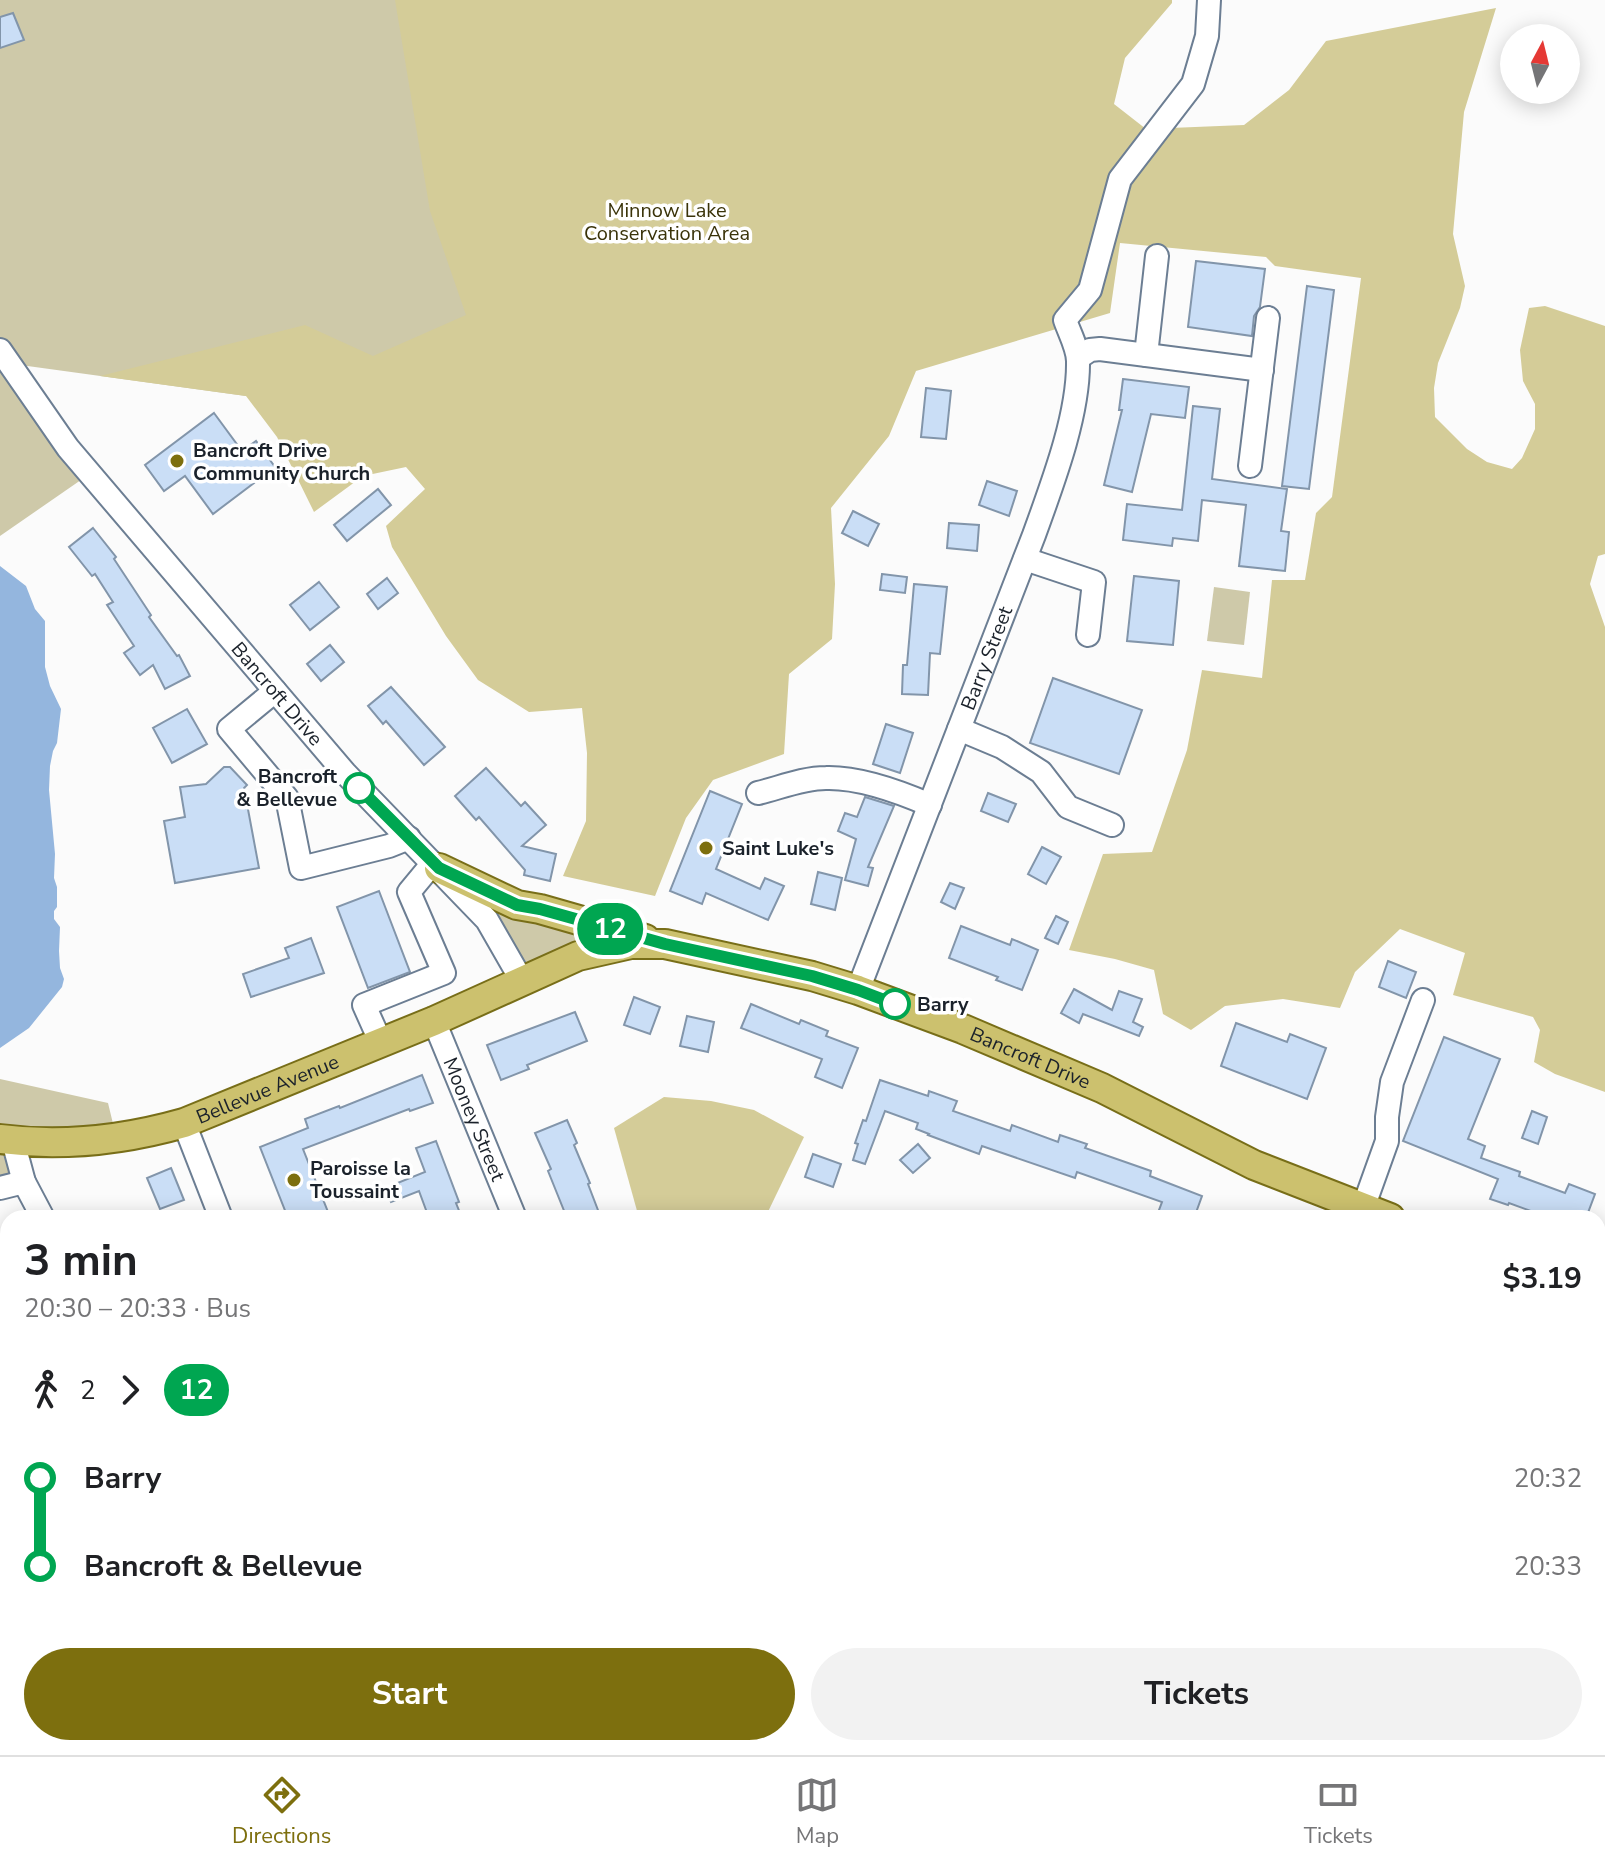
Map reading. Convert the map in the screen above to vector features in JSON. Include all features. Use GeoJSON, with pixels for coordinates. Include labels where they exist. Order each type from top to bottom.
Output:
{"type":"FeatureCollection","features":[{"type":"Feature","properties":{"kind":"main road"},"geometry":{"type":"LineString","coordinates":[[436,866],[517,905],[665,944]]}},
{"type":"Feature","properties":{"kind":"main road","name":"Bancroft Drive"},"geometry":{"type":"LineString","coordinates":[[522,981],[578,956],[631,944],[665,944],[812,976],[963,1029],[1102,1088],[1254,1165],[1364,1210]]}},
{"type":"Feature","properties":{"kind":"main road","name":"Bellevue Avenue"},"geometry":{"type":"LineString","coordinates":[[7,1140],[101,1140],[184,1123],[434,1021],[522,981]]}},
{"type":"Feature","properties":{"kind":"street","name":"Barry Street"},"geometry":{"type":"LineString","coordinates":[[858,990],[1025,559],[1063,447],[1073,406],[1078,358],[1065,320],[1090,290],[1120,179],[1193,84],[1207,36],[1209,0]]}},
{"type":"Feature","properties":{"kind":"street"},"geometry":{"type":"LineString","coordinates":[[1146,355],[1157,256]]}},
{"type":"Feature","properties":{"kind":"street"},"geometry":{"type":"LineString","coordinates":[[1250,466],[1268,318]]}},
{"type":"Feature","properties":{"kind":"street"},"geometry":{"type":"LineString","coordinates":[[1078,358],[1090,350],[1100,349],[1262,370]]}},
{"type":"Feature","properties":{"kind":"street","name":"Bancroft Drive"},"geometry":{"type":"LineString","coordinates":[[0,350],[68,448],[345,773],[487,920],[522,981]]}},
{"type":"Feature","properties":{"kind":"street"},"geometry":{"type":"LineString","coordinates":[[1025,559],[1094,582],[1088,635]]}},
{"type":"Feature","properties":{"kind":"street"},"geometry":{"type":"LineString","coordinates":[[275,691],[229,729],[287,798],[301,868],[409,838]]}},
{"type":"Feature","properties":{"kind":"street"},"geometry":{"type":"LineString","coordinates":[[959,729],[1002,747],[1041,772],[1068,807],[1112,825]]}},
{"type":"Feature","properties":{"kind":"street"},"geometry":{"type":"LineString","coordinates":[[758,793],[827,778],[854,781],[901,793],[930,805]]}},
{"type":"Feature","properties":{"kind":"street"},"geometry":{"type":"LineString","coordinates":[[381,1043],[364,1005],[444,973],[409,892],[436,866]]}},
{"type":"Feature","properties":{"kind":"street"},"geometry":{"type":"LineString","coordinates":[[1375,1210],[1387,1141],[1392,1082],[1423,1000]]}},
{"type":"Feature","properties":{"kind":"street","name":"Mooney Street"},"geometry":{"type":"LineString","coordinates":[[434,1021],[512,1210]]}},
{"type":"Feature","properties":{"kind":"street"},"geometry":{"type":"LineString","coordinates":[[184,1123],[218,1210]]}},
{"type":"Feature","properties":{"kind":"street"},"geometry":{"type":"LineString","coordinates":[[7,1140],[39,1210]]}},
{"type":"Feature","properties":{"kind":"street"},"geometry":{"type":"LineString","coordinates":[[0,1188],[24,1182]]}},
{"type":"Feature","properties":{"kind":"green space","name":"Minnow Lake Conservation Area"},"geometry":{"type":"Polygon","coordinates":[[[0,0],[921,0],[857,466],[246,396],[13,364],[91,473],[0,536],[0,0]]]}},
{"type":"Feature","properties":{"kind":"green space"},"geometry":{"type":"Polygon","coordinates":[[[395,0],[1172,0],[1125,58],[1114,104],[1146,129],[1244,125],[1289,90],[1326,41],[1496,8],[1464,112],[1453,234],[1465,286],[1460,308],[1438,363],[1434,388],[1435,417],[1467,449],[1487,462],[1512,469],[1522,458],[1535,429],[1535,404],[1523,381],[1520,350],[1529,308],[1545,306],[1605,326],[1605,554],[1598,556],[1590,584],[1605,627],[1605,1092],[1555,1074],[1534,1062],[1540,1030],[1533,1017],[1453,995],[1465,953],[1400,929],[1355,972],[1340,1008],[1283,999],[1225,1006],[1191,1030],[1163,1014],[1154,970],[1069,950],[1103,854],[1152,852],[1187,750],[1202,670],[1262,678],[1272,580],[1305,580],[1316,513],[1332,497],[1361,278],[1275,266],[1266,257],[1120,243],[1110,313],[916,371],[889,436],[831,508],[835,584],[832,639],[789,674],[784,754],[713,780],[686,818],[655,896],[563,876],[586,821],[587,753],[582,708],[529,712],[478,680],[446,636],[392,547],[386,526],[425,489],[406,467],[363,476],[314,512],[277,437],[246,396],[100,376],[305,325],[373,356],[466,315],[430,211],[395,0]]]}},
{"type":"Feature","properties":{"kind":"green space"},"geometry":{"type":"Polygon","coordinates":[[[1214,587],[1250,592],[1244,645],[1207,641],[1214,587]]]}},
{"type":"Feature","properties":{"kind":"green space"},"geometry":{"type":"Polygon","coordinates":[[[439,867],[664,943],[523,979],[439,867]]]}},
{"type":"Feature","properties":{"kind":"green space"},"geometry":{"type":"Polygon","coordinates":[[[0,1079],[108,1103],[116,1136],[12,1139],[22,1181],[0,1186],[0,1079]]]}},
{"type":"Feature","properties":{"kind":"green space"},"geometry":{"type":"Polygon","coordinates":[[[664,1097],[711,1101],[754,1110],[804,1137],[769,1210],[637,1210],[614,1128],[664,1097]]]}},
{"type":"Feature","properties":{"kind":"water"},"geometry":{"type":"Polygon","coordinates":[[[0,566],[26,586],[35,609],[45,621],[45,667],[61,709],[57,743],[50,766],[49,790],[57,887],[54,919],[60,927],[60,968],[64,979],[62,987],[29,1028],[0,1048],[0,566]]]}},
{"type":"Feature","properties":{"kind":"building"},"geometry":{"type":"Polygon","coordinates":[[[13,13],[24,40],[0,48],[0,17],[13,13]]]}},
{"type":"Feature","properties":{"kind":"building"},"geometry":{"type":"Polygon","coordinates":[[[1196,261],[1265,269],[1252,336],[1188,327],[1196,261]]]}},
{"type":"Feature","properties":{"kind":"building"},"geometry":{"type":"Polygon","coordinates":[[[1307,286],[1334,290],[1309,489],[1282,486],[1307,286]]]}},
{"type":"Feature","properties":{"kind":"building"},"geometry":{"type":"Polygon","coordinates":[[[1123,379],[1189,387],[1185,418],[1151,414],[1132,492],[1104,485],[1122,410],[1119,410],[1123,379]]]}},
{"type":"Feature","properties":{"kind":"building"},"geometry":{"type":"Polygon","coordinates":[[[926,388],[951,391],[946,439],[921,437],[926,388]]]}},
{"type":"Feature","properties":{"kind":"building"},"geometry":{"type":"Polygon","coordinates":[[[1193,406],[1220,409],[1212,479],[1287,489],[1281,531],[1289,532],[1285,571],[1239,566],[1246,505],[1202,500],[1198,541],[1173,538],[1172,546],[1123,540],[1127,504],[1182,510],[1193,406]]]}},
{"type":"Feature","properties":{"kind":"building","name":"Bancroft Drive Community Church"},"geometry":{"type":"Polygon","coordinates":[[[214,413],[242,451],[256,441],[275,467],[213,514],[185,476],[164,491],[145,465],[214,413]]]}},
{"type":"Feature","properties":{"kind":"building"},"geometry":{"type":"Polygon","coordinates":[[[987,481],[1017,491],[1009,516],[979,505],[987,481]]]}},
{"type":"Feature","properties":{"kind":"building"},"geometry":{"type":"Polygon","coordinates":[[[378,489],[391,505],[347,541],[334,525],[378,489]]]}},
{"type":"Feature","properties":{"kind":"building"},"geometry":{"type":"Polygon","coordinates":[[[853,511],[879,524],[868,546],[842,533],[853,511]]]}},
{"type":"Feature","properties":{"kind":"building"},"geometry":{"type":"Polygon","coordinates":[[[949,523],[979,525],[977,551],[947,548],[949,523]]]}},
{"type":"Feature","properties":{"kind":"building"},"geometry":{"type":"Polygon","coordinates":[[[93,528],[116,557],[114,559],[151,615],[149,617],[179,655],[190,676],[165,689],[153,665],[140,675],[124,653],[134,646],[107,605],[113,602],[95,574],[92,576],[69,547],[93,528]]]}},
{"type":"Feature","properties":{"kind":"building"},"geometry":{"type":"Polygon","coordinates":[[[882,574],[907,577],[905,593],[880,590],[882,574]]]}},
{"type":"Feature","properties":{"kind":"building"},"geometry":{"type":"Polygon","coordinates":[[[1134,576],[1179,581],[1173,645],[1127,641],[1134,576]]]}},
{"type":"Feature","properties":{"kind":"building"},"geometry":{"type":"Polygon","coordinates":[[[387,578],[398,593],[378,609],[367,594],[387,578]]]}},
{"type":"Feature","properties":{"kind":"building"},"geometry":{"type":"Polygon","coordinates":[[[319,582],[339,607],[310,630],[290,605],[319,582]]]}},
{"type":"Feature","properties":{"kind":"building"},"geometry":{"type":"Polygon","coordinates":[[[914,584],[947,587],[940,654],[930,653],[928,695],[902,694],[914,584]]]}},
{"type":"Feature","properties":{"kind":"building"},"geometry":{"type":"Polygon","coordinates":[[[330,645],[344,662],[321,681],[307,664],[330,645]]]}},
{"type":"Feature","properties":{"kind":"building"},"geometry":{"type":"Polygon","coordinates":[[[1053,678],[1142,710],[1119,774],[1030,743],[1053,678]]]}},
{"type":"Feature","properties":{"kind":"building"},"geometry":{"type":"Polygon","coordinates":[[[391,687],[445,747],[424,765],[386,721],[383,724],[368,706],[391,687]]]}},
{"type":"Feature","properties":{"kind":"building"},"geometry":{"type":"Polygon","coordinates":[[[187,709],[207,744],[172,763],[153,728],[187,709]]]}},
{"type":"Feature","properties":{"kind":"building"},"geometry":{"type":"Polygon","coordinates":[[[886,724],[913,733],[900,773],[873,764],[886,724]]]}},
{"type":"Feature","properties":{"kind":"building"},"geometry":{"type":"Polygon","coordinates":[[[224,767],[230,767],[247,785],[244,788],[259,868],[175,883],[164,821],[185,817],[180,787],[206,784],[224,767]]]}},
{"type":"Feature","properties":{"kind":"building"},"geometry":{"type":"Polygon","coordinates":[[[486,768],[521,806],[525,802],[546,825],[522,846],[556,854],[550,881],[524,875],[525,870],[479,817],[476,820],[455,796],[486,768]]]}},
{"type":"Feature","properties":{"kind":"building","name":"Saint Luke's"},"geometry":{"type":"Polygon","coordinates":[[[710,791],[742,804],[716,869],[760,889],[765,878],[784,886],[768,920],[706,893],[702,904],[670,891],[710,791]]]}},
{"type":"Feature","properties":{"kind":"building"},"geometry":{"type":"Polygon","coordinates":[[[988,793],[1016,804],[1008,822],[981,811],[988,793]]]}},
{"type":"Feature","properties":{"kind":"building"},"geometry":{"type":"Polygon","coordinates":[[[865,797],[894,806],[868,867],[873,868],[868,886],[845,880],[856,839],[838,831],[845,813],[857,817],[865,797]]]}},
{"type":"Feature","properties":{"kind":"building"},"geometry":{"type":"Polygon","coordinates":[[[1042,847],[1061,857],[1046,884],[1028,874],[1042,847]]]}},
{"type":"Feature","properties":{"kind":"building"},"geometry":{"type":"Polygon","coordinates":[[[818,872],[842,878],[835,910],[811,904],[818,872]]]}},
{"type":"Feature","properties":{"kind":"building"},"geometry":{"type":"Polygon","coordinates":[[[950,883],[964,888],[955,909],[941,902],[950,883]]]}},
{"type":"Feature","properties":{"kind":"building"},"geometry":{"type":"Polygon","coordinates":[[[379,891],[410,972],[368,988],[337,907],[379,891]]]}},
{"type":"Feature","properties":{"kind":"building"},"geometry":{"type":"Polygon","coordinates":[[[1056,916],[1068,922],[1058,944],[1045,938],[1056,916]]]}},
{"type":"Feature","properties":{"kind":"building"},"geometry":{"type":"Polygon","coordinates":[[[961,926],[1010,945],[1012,939],[1038,950],[1022,990],[949,958],[961,926]]]}},
{"type":"Feature","properties":{"kind":"building"},"geometry":{"type":"Polygon","coordinates":[[[311,938],[324,973],[251,997],[243,974],[289,958],[285,948],[311,938]]]}},
{"type":"Feature","properties":{"kind":"building"},"geometry":{"type":"Polygon","coordinates":[[[1388,961],[1416,972],[1406,998],[1379,987],[1388,961]]]}},
{"type":"Feature","properties":{"kind":"building"},"geometry":{"type":"Polygon","coordinates":[[[1074,989],[1112,1010],[1119,991],[1142,999],[1133,1022],[1143,1027],[1139,1036],[1083,1014],[1079,1023],[1061,1013],[1074,989]]]}},
{"type":"Feature","properties":{"kind":"building"},"geometry":{"type":"Polygon","coordinates":[[[634,997],[660,1007],[650,1034],[624,1025],[634,997]]]}},
{"type":"Feature","properties":{"kind":"building"},"geometry":{"type":"Polygon","coordinates":[[[751,1004],[799,1024],[801,1020],[828,1031],[826,1036],[858,1048],[842,1088],[815,1077],[822,1059],[741,1028],[751,1004]]]}},
{"type":"Feature","properties":{"kind":"building"},"geometry":{"type":"Polygon","coordinates":[[[575,1012],[587,1041],[527,1065],[529,1069],[501,1080],[487,1045],[575,1012]]]}},
{"type":"Feature","properties":{"kind":"building"},"geometry":{"type":"Polygon","coordinates":[[[687,1016],[714,1022],[708,1052],[680,1046],[687,1016]]]}},
{"type":"Feature","properties":{"kind":"building"},"geometry":{"type":"Polygon","coordinates":[[[1236,1023],[1287,1042],[1290,1034],[1326,1048],[1307,1099],[1221,1066],[1236,1023]]]}},
{"type":"Feature","properties":{"kind":"building"},"geometry":{"type":"Polygon","coordinates":[[[1444,1037],[1500,1059],[1468,1139],[1485,1146],[1481,1158],[1565,1193],[1569,1184],[1595,1194],[1589,1210],[1528,1210],[1508,1205],[1490,1199],[1498,1179],[1403,1141],[1444,1037]]]}},
{"type":"Feature","properties":{"kind":"building"},"geometry":{"type":"Polygon","coordinates":[[[422,1075],[433,1103],[303,1149],[327,1210],[285,1210],[260,1147],[308,1128],[305,1119],[422,1075]]]}},
{"type":"Feature","properties":{"kind":"building"},"geometry":{"type":"Polygon","coordinates":[[[880,1080],[928,1096],[929,1091],[957,1101],[953,1111],[1010,1131],[1012,1125],[1058,1142],[1060,1135],[1087,1144],[1085,1148],[1151,1171],[1150,1176],[1202,1196],[1197,1210],[1159,1210],[1162,1202],[1077,1172],[1075,1178],[982,1146],[979,1154],[928,1135],[916,1129],[918,1123],[885,1111],[865,1164],[853,1160],[858,1144],[855,1143],[863,1120],[866,1121],[880,1080]]]}},
{"type":"Feature","properties":{"kind":"building"},"geometry":{"type":"Polygon","coordinates":[[[1532,1111],[1547,1117],[1538,1144],[1522,1138],[1532,1111]]]}},
{"type":"Feature","properties":{"kind":"building"},"geometry":{"type":"Polygon","coordinates":[[[567,1120],[598,1210],[564,1210],[535,1133],[567,1120]]]}},
{"type":"Feature","properties":{"kind":"building"},"geometry":{"type":"Polygon","coordinates":[[[436,1141],[459,1202],[456,1203],[459,1210],[426,1210],[419,1191],[391,1202],[385,1188],[425,1172],[416,1148],[436,1141]]]}},
{"type":"Feature","properties":{"kind":"building"},"geometry":{"type":"Polygon","coordinates":[[[918,1144],[930,1158],[913,1173],[900,1160],[918,1144]]]}},
{"type":"Feature","properties":{"kind":"building"},"geometry":{"type":"Polygon","coordinates":[[[813,1154],[841,1164],[833,1187],[805,1177],[813,1154]]]}},
{"type":"Feature","properties":{"kind":"building"},"geometry":{"type":"Polygon","coordinates":[[[171,1168],[184,1200],[160,1209],[147,1178],[171,1168]]]}},
{"type":"Feature","properties":{"kind":"bus line","name":"12"},"geometry":{"type":"LineString","coordinates":[[359,788],[439,868],[517,905],[665,944],[812,976],[895,1004]]}},
{"type":"Feature","properties":{"kind":"place","name":"Bancroft Drive Community Church"},"geometry":{"type":"Point","coordinates":[177,461]}},
{"type":"Feature","properties":{"kind":"place","name":"Bancroft & Bellevue"},"geometry":{"type":"Point","coordinates":[359,788]}},
{"type":"Feature","properties":{"kind":"place","name":"Saint Luke's"},"geometry":{"type":"Point","coordinates":[706,848]}},
{"type":"Feature","properties":{"kind":"place","name":"Barry"},"geometry":{"type":"Point","coordinates":[895,1004]}},
{"type":"Feature","properties":{"kind":"place","name":"Paroisse la Toussaint"},"geometry":{"type":"Point","coordinates":[294,1180]}}]}
